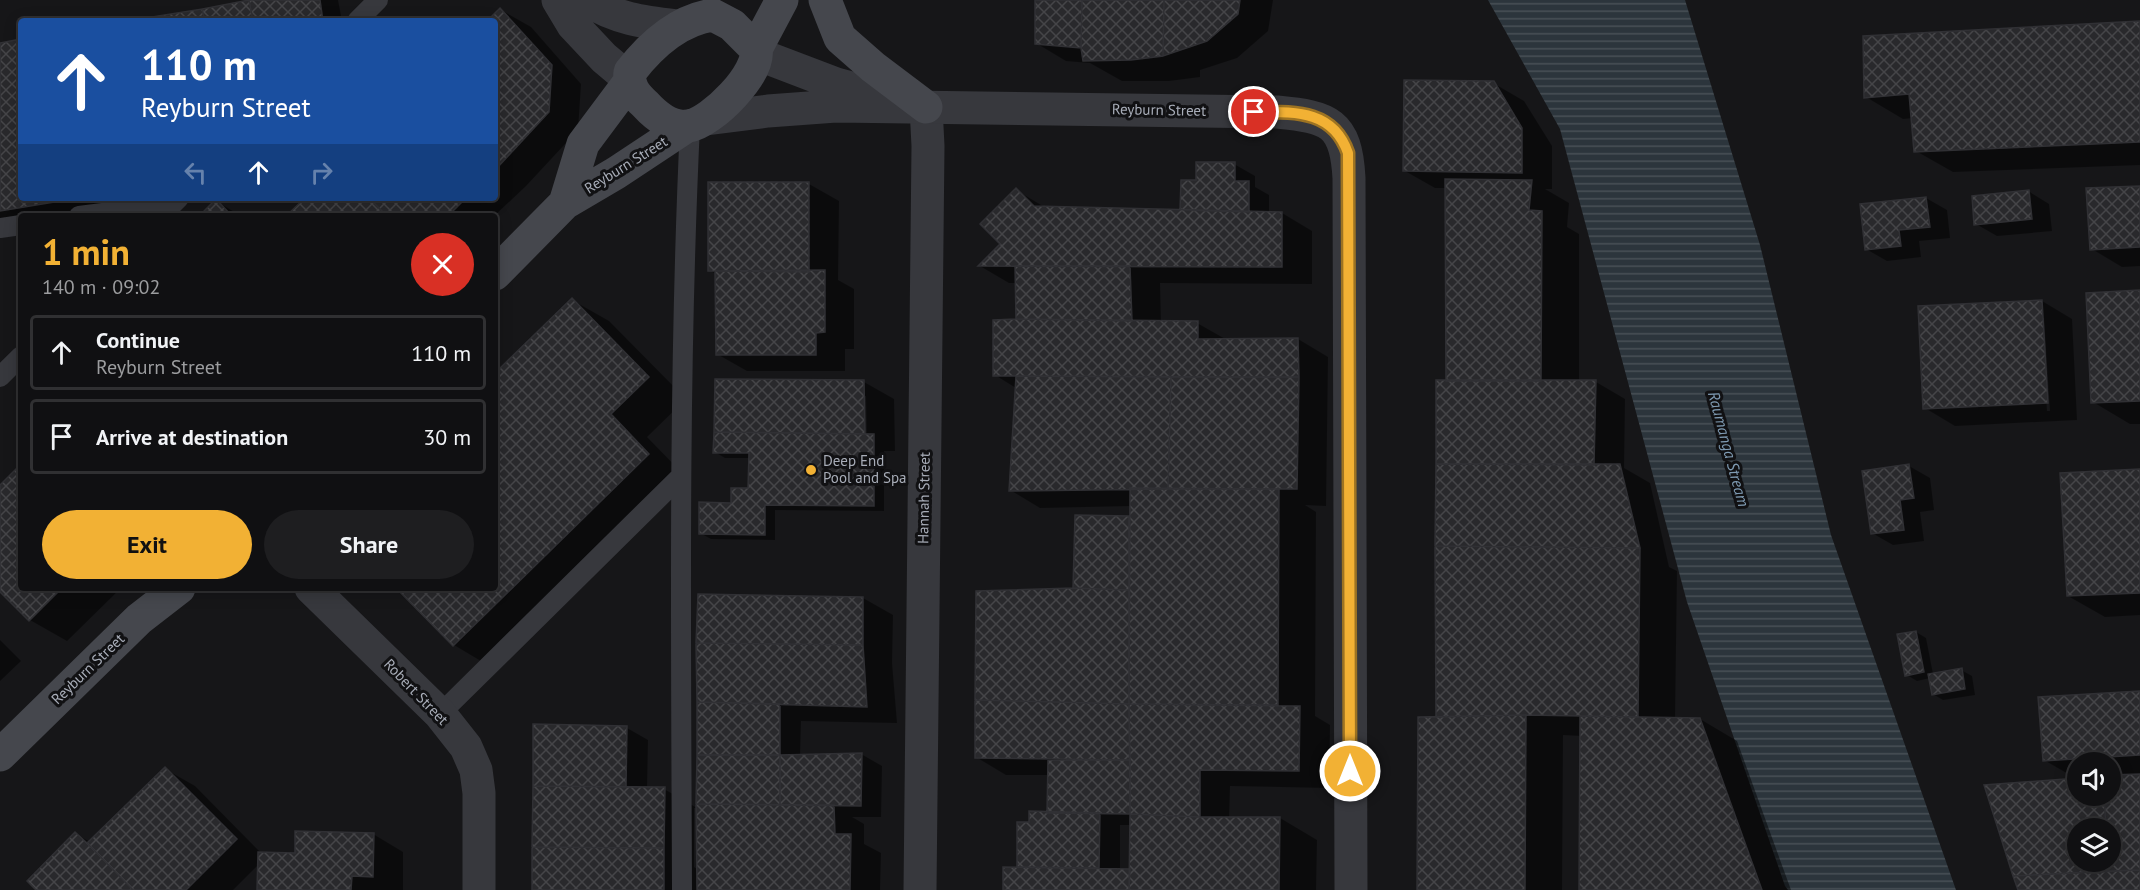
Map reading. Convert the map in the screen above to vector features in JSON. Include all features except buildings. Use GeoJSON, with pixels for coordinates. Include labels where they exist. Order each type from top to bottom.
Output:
{"type":"FeatureCollection","features":[{"type":"Feature","properties":{"kind":"main road"},"geometry":{"type":"LineString","coordinates":[[719,0],[682,25],[636,64],[630,72],[629,80],[638,97],[667,123],[695,123],[732,96],[752,69],[756,51],[782,0]]}},
{"type":"Feature","properties":{"kind":"main road"},"geometry":{"type":"LineString","coordinates":[[825,0],[840,38],[873,67],[926,107]]}},
{"type":"Feature","properties":{"kind":"main road"},"geometry":{"type":"LineString","coordinates":[[682,25],[699,17],[713,15],[732,25],[756,51]]}},
{"type":"Feature","properties":{"kind":"main road","name":"Reyburn Street"},"geometry":{"type":"LineString","coordinates":[[565,203],[583,144],[629,80]]}},
{"type":"Feature","properties":{"kind":"main road","name":"Reyburn Street"},"geometry":{"type":"LineString","coordinates":[[498,271],[565,203],[695,123]]}},
{"type":"Feature","properties":{"kind":"main road","name":"Reyburn Street"},"geometry":{"type":"LineString","coordinates":[[0,755],[139,619],[175,591]]}},
{"type":"Feature","properties":{"kind":"street"},"geometry":{"type":"LineString","coordinates":[[558,0],[573,25],[604,58],[629,80]]}},
{"type":"Feature","properties":{"kind":"street"},"geometry":{"type":"LineString","coordinates":[[587,0],[603,11],[635,20],[682,25]]}},
{"type":"Feature","properties":{"kind":"street","name":"Reyburn Street"},"geometry":{"type":"LineString","coordinates":[[756,51],[836,84],[926,107]]}},
{"type":"Feature","properties":{"kind":"street","name":"Reyburn Street"},"geometry":{"type":"LineString","coordinates":[[695,123],[768,111],[836,106],[1277,112],[1316,117],[1327,123],[1343,139],[1348,153],[1349,178],[1350,890]]}},
{"type":"Feature","properties":{"kind":"street","name":"Hannah Street"},"geometry":{"type":"LineString","coordinates":[[920,890],[928,146],[926,107]]}},
{"type":"Feature","properties":{"kind":"street","name":"Robert Street"},"geometry":{"type":"LineString","coordinates":[[314,591],[440,714],[466,747],[476,770],[479,793],[479,890]]}},
{"type":"Feature","properties":{"kind":"lane"},"geometry":{"type":"LineString","coordinates":[[360,18],[378,0]]}},
{"type":"Feature","properties":{"kind":"lane"},"geometry":{"type":"LineString","coordinates":[[681,890],[680,477],[684,263],[695,123]]}},
{"type":"Feature","properties":{"kind":"lane"},"geometry":{"type":"LineString","coordinates":[[103,213],[150,207],[169,208]]}},
{"type":"Feature","properties":{"kind":"lane"},"geometry":{"type":"LineString","coordinates":[[0,228],[18,225]]}},
{"type":"Feature","properties":{"kind":"lane"},"geometry":{"type":"LineString","coordinates":[[0,377],[18,359]]}},
{"type":"Feature","properties":{"kind":"lane"},"geometry":{"type":"LineString","coordinates":[[440,714],[680,477]]}},
{"type":"Feature","properties":{"kind":"water","name":"Raumanga Stream"},"geometry":{"type":"Polygon","coordinates":[[[1488,0],[1685,0],[1760,245],[1831,535],[1956,890],[1788,890],[1785,886],[1687,602],[1560,129],[1488,0]]]}},
{"type":"Feature","properties":{"kind":"place","name":"Deep End Pool and Spa"},"geometry":{"type":"Point","coordinates":[811,470]}},
{"type":"Feature","properties":{"kind":"route"},"geometry":{"type":"LineString","coordinates":[[1254,112],[1277,112],[1316,117],[1336,130],[1343,139],[1348,153],[1350,771]]}}]}
